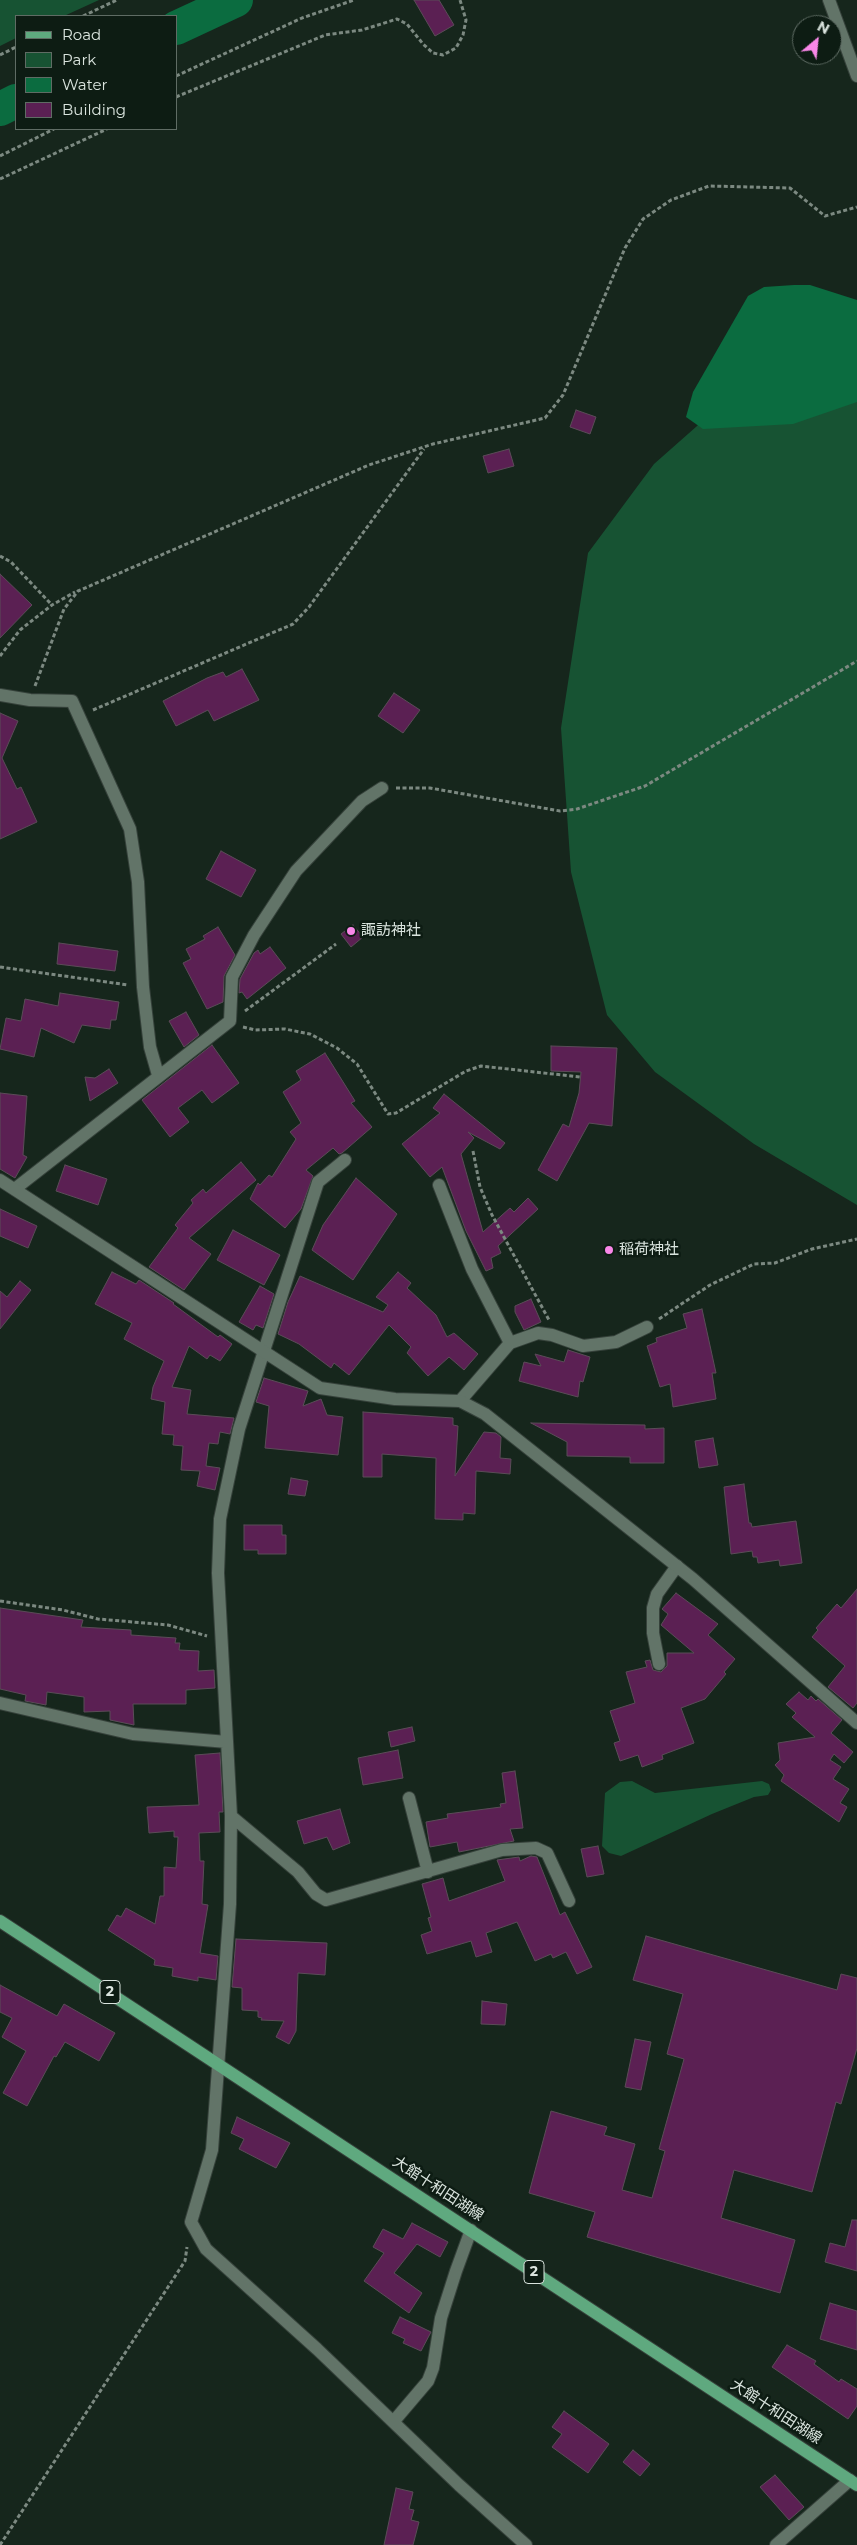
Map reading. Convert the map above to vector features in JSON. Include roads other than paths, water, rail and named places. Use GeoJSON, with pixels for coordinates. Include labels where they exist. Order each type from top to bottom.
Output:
{"type":"FeatureCollection","features":[{"type":"Feature","properties":{"kind":"main road","name":"大館十和田湖線"},"geometry":{"type":"LineString","coordinates":[[0,1921],[219,2063],[853,2482]]}},
{"type":"Feature","properties":{"kind":"street"},"geometry":{"type":"LineString","coordinates":[[830,0],[857,76]]}},
{"type":"Feature","properties":{"kind":"street"},"geometry":{"type":"LineString","coordinates":[[0,695],[30,700],[72,701],[130,829],[138,882],[143,987],[150,1047],[158,1075]]}},
{"type":"Feature","properties":{"kind":"street"},"geometry":{"type":"LineString","coordinates":[[16,1188],[112,1114],[158,1075],[229,1022],[232,977],[254,935],[291,879],[362,801],[382,788]]}},
{"type":"Feature","properties":{"kind":"street"},"geometry":{"type":"LineString","coordinates":[[345,1160],[318,1182],[239,1429],[220,1519],[218,1573],[232,1816],[230,1904],[212,2150],[191,2222],[206,2249],[526,2545]]}},
{"type":"Feature","properties":{"kind":"street"},"geometry":{"type":"LineString","coordinates":[[0,1180],[16,1188],[121,1261],[320,1388],[395,1399],[460,1401],[485,1414],[677,1566],[857,1723]]}},
{"type":"Feature","properties":{"kind":"street"},"geometry":{"type":"LineString","coordinates":[[439,1185],[472,1269],[510,1343]]}},
{"type":"Feature","properties":{"kind":"street"},"geometry":{"type":"LineString","coordinates":[[460,1401],[510,1343],[538,1333],[552,1335],[583,1346],[616,1342],[647,1327]]}},
{"type":"Feature","properties":{"kind":"street"},"geometry":{"type":"LineString","coordinates":[[659,1664],[653,1633],[653,1608],[657,1594],[677,1566]]}},
{"type":"Feature","properties":{"kind":"street"},"geometry":{"type":"LineString","coordinates":[[0,1703],[133,1734],[227,1742]]}},
{"type":"Feature","properties":{"kind":"street"},"geometry":{"type":"LineString","coordinates":[[409,1798],[428,1872]]}},
{"type":"Feature","properties":{"kind":"street"},"geometry":{"type":"LineString","coordinates":[[232,1816],[298,1872],[316,1894],[326,1900],[502,1850],[536,1848],[547,1853],[568,1901]]}},
{"type":"Feature","properties":{"kind":"street"},"geometry":{"type":"LineString","coordinates":[[394,2421],[428,2381],[433,2368],[441,2318],[471,2230]]}},
{"type":"Feature","properties":{"kind":"street"},"geometry":{"type":"LineString","coordinates":[[776,2545],[853,2482]]}},
{"type":"Feature","properties":{"kind":"water"},"geometry":{"type":"Polygon","coordinates":[[[810,285],[857,300],[857,402],[793,424],[703,429],[686,417],[693,392],[748,296],[764,287],[810,285]]]}},
{"type":"Feature","properties":{"kind":"waterway"},"geometry":{"type":"LineString","coordinates":[[178,27],[236,0]]}},
{"type":"Feature","properties":{"kind":"waterway"},"geometry":{"type":"LineString","coordinates":[[0,109],[15,102]]}},
{"type":"Feature","properties":{"kind":"place","name":"諏訪神社"},"geometry":{"type":"Point","coordinates":[351,931]}},
{"type":"Feature","properties":{"kind":"place","name":"稲荷神社"},"geometry":{"type":"Point","coordinates":[609,1250]}}]}
